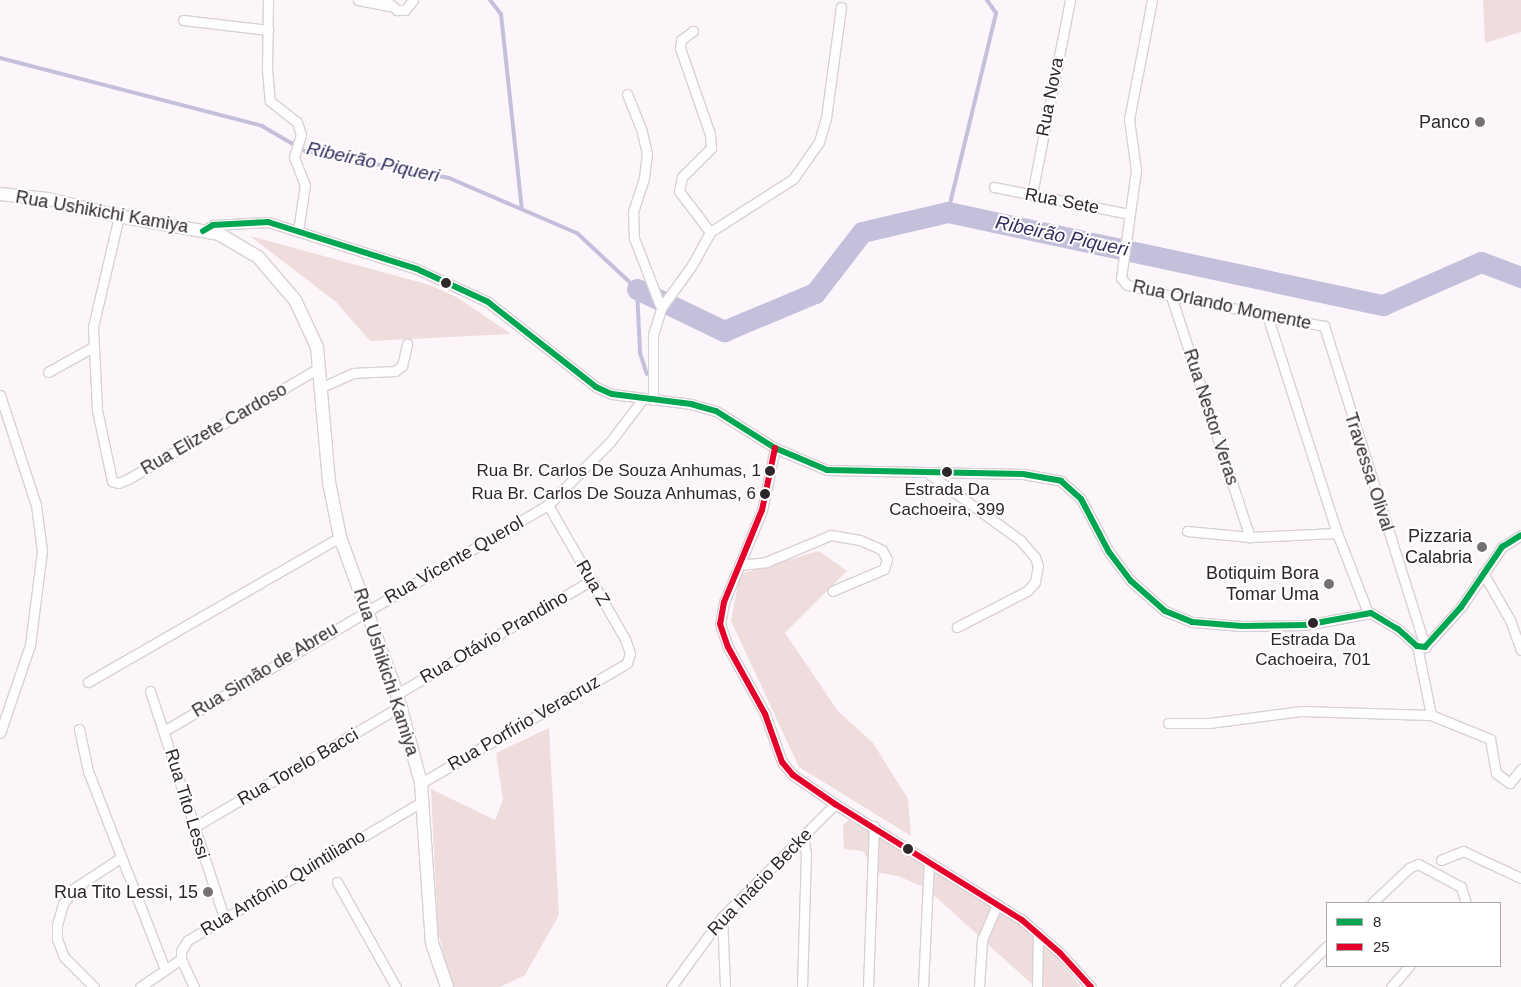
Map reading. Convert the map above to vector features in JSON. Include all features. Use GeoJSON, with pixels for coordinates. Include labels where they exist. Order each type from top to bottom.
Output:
{"type":"FeatureCollection","features":[{"type":"Feature","properties":{"kind":"main road","name":"Rua Ushikichi Kamiya"},"geometry":{"type":"LineString","coordinates":[[0,194],[48,199],[119,216],[203,231],[240,245],[276,275],[310,326],[322,387],[322,420],[329,482],[340,537],[399,700],[421,783],[432,943],[447,987]]}},
{"type":"Feature","properties":{"kind":"street"},"geometry":{"type":"LineString","coordinates":[[268,0],[267,69],[270,101],[297,122],[301,135],[294,156],[305,185],[298,232]]}},
{"type":"Feature","properties":{"kind":"street"},"geometry":{"type":"LineString","coordinates":[[358,0],[387,3],[405,10],[413,0]]}},
{"type":"Feature","properties":{"kind":"street","name":"Rua Nova"},"geometry":{"type":"LineString","coordinates":[[1032,194],[1070,0]]}},
{"type":"Feature","properties":{"kind":"street"},"geometry":{"type":"LineString","coordinates":[[1129,214],[1136,170],[1130,119],[1152,0]]}},
{"type":"Feature","properties":{"kind":"street"},"geometry":{"type":"LineString","coordinates":[[653,400],[653,335],[661,308],[692,265],[710,232],[793,179],[806,165],[819,142],[826,118],[841,7]]}},
{"type":"Feature","properties":{"kind":"street"},"geometry":{"type":"LineString","coordinates":[[183,20],[268,30]]}},
{"type":"Feature","properties":{"kind":"street"},"geometry":{"type":"LineString","coordinates":[[693,31],[681,40],[680,48],[710,134],[712,148],[682,177],[678,191],[710,232]]}},
{"type":"Feature","properties":{"kind":"street"},"geometry":{"type":"LineString","coordinates":[[627,94],[641,128],[647,153],[644,178],[633,211],[634,238],[661,308]]}},
{"type":"Feature","properties":{"kind":"street","name":"Rua Sete"},"geometry":{"type":"LineString","coordinates":[[994,187],[1129,214]]}},
{"type":"Feature","properties":{"kind":"street","name":"Rua Orlando Momente"},"geometry":{"type":"LineString","coordinates":[[1129,214],[1120,274],[1122,281],[1171,296],[1324,326]]}},
{"type":"Feature","properties":{"kind":"street"},"geometry":{"type":"LineString","coordinates":[[48,372],[93,347],[97,299],[119,216]]}},
{"type":"Feature","properties":{"kind":"street"},"geometry":{"type":"LineString","coordinates":[[203,231],[213,225],[252,221],[298,232],[417,269],[471,291],[508,315],[582,378],[612,394],[642,400],[691,404],[716,411],[775,448],[801,461],[839,471],[1023,474],[1061,481],[1081,499],[1109,552],[1131,581],[1165,611],[1184,620],[1242,626],[1305,625],[1368,613],[1398,629],[1421,646],[1461,607],[1502,548],[1521,535]]}},
{"type":"Feature","properties":{"kind":"street","name":"Rua Nestor Veras"},"geometry":{"type":"LineString","coordinates":[[1171,296],[1250,537]]}},
{"type":"Feature","properties":{"kind":"street"},"geometry":{"type":"LineString","coordinates":[[1267,315],[1337,533],[1368,613]]}},
{"type":"Feature","properties":{"kind":"street","name":"Travessa Olival"},"geometry":{"type":"LineString","coordinates":[[1324,326],[1421,646],[1431,715]]}},
{"type":"Feature","properties":{"kind":"street"},"geometry":{"type":"LineString","coordinates":[[322,387],[354,373],[395,371],[402,366],[407,344]]}},
{"type":"Feature","properties":{"kind":"street","name":"Rua Elizete Cardoso"},"geometry":{"type":"LineString","coordinates":[[93,347],[97,410],[110,477],[115,483],[128,479],[319,368]]}},
{"type":"Feature","properties":{"kind":"street"},"geometry":{"type":"LineString","coordinates":[[0,395],[36,505],[42,551],[30,644],[0,733]]}},
{"type":"Feature","properties":{"kind":"street","name":"Rua Vicente Querol"},"geometry":{"type":"LineString","coordinates":[[366,610],[548,505],[610,442],[642,400]]}},
{"type":"Feature","properties":{"kind":"street"},"geometry":{"type":"LineString","coordinates":[[775,448],[762,510],[720,615],[722,634],[764,714],[782,762],[793,775],[836,804],[997,904],[1038,933],[1091,987]]}},
{"type":"Feature","properties":{"kind":"street"},"geometry":{"type":"LineString","coordinates":[[928,473],[1020,540],[1035,557],[1038,566],[1035,582],[1027,591],[956,627]]}},
{"type":"Feature","properties":{"kind":"street","name":"Rua Z"},"geometry":{"type":"LineString","coordinates":[[548,505],[625,639],[630,653],[627,663]]}},
{"type":"Feature","properties":{"kind":"street"},"geometry":{"type":"LineString","coordinates":[[1187,530],[1250,537],[1337,533]]}},
{"type":"Feature","properties":{"kind":"street"},"geometry":{"type":"LineString","coordinates":[[739,565],[766,562],[831,535],[860,540],[878,547],[886,554],[886,564],[879,573],[832,591]]}},
{"type":"Feature","properties":{"kind":"street"},"geometry":{"type":"LineString","coordinates":[[88,682],[340,537]]}},
{"type":"Feature","properties":{"kind":"street"},"geometry":{"type":"LineString","coordinates":[[1483,573],[1510,620],[1521,650]]}},
{"type":"Feature","properties":{"kind":"street","name":"Rua Otávio Prandino"},"geometry":{"type":"LineString","coordinates":[[399,700],[592,580]]}},
{"type":"Feature","properties":{"kind":"street","name":"Rua Simão de Abreu"},"geometry":{"type":"LineString","coordinates":[[164,730],[366,610]]}},
{"type":"Feature","properties":{"kind":"street","name":"Rua Porfírio Veracruz"},"geometry":{"type":"LineString","coordinates":[[421,783],[627,663]]}},
{"type":"Feature","properties":{"kind":"street","name":"Rua Tito Lessi"},"geometry":{"type":"LineString","coordinates":[[150,690],[224,918]]}},
{"type":"Feature","properties":{"kind":"street","name":"Rua Torelo Bacci"},"geometry":{"type":"LineString","coordinates":[[194,827],[399,700]]}},
{"type":"Feature","properties":{"kind":"street"},"geometry":{"type":"LineString","coordinates":[[1168,723],[1209,723],[1287,712],[1431,715],[1490,738],[1496,773],[1510,783],[1521,769]]}},
{"type":"Feature","properties":{"kind":"street"},"geometry":{"type":"LineString","coordinates":[[79,729],[88,771],[120,858],[165,970]]}},
{"type":"Feature","properties":{"kind":"street","name":"Rua Antônio Quintiliano"},"geometry":{"type":"LineString","coordinates":[[181,959],[181,951],[188,940],[423,801]]}},
{"type":"Feature","properties":{"kind":"street","name":"Rua Inácio Becke"},"geometry":{"type":"LineString","coordinates":[[671,987],[722,918],[836,804]]}},
{"type":"Feature","properties":{"kind":"street"},"geometry":{"type":"LineString","coordinates":[[868,987],[874,826]]}},
{"type":"Feature","properties":{"kind":"street"},"geometry":{"type":"LineString","coordinates":[[802,987],[806,854],[804,836]]}},
{"type":"Feature","properties":{"kind":"street"},"geometry":{"type":"LineString","coordinates":[[1441,860],[1463,851],[1521,878]]}},
{"type":"Feature","properties":{"kind":"street"},"geometry":{"type":"LineString","coordinates":[[94,987],[64,957],[57,938],[57,925],[63,904],[73,889],[120,858]]}},
{"type":"Feature","properties":{"kind":"street"},"geometry":{"type":"LineString","coordinates":[[923,987],[929,862]]}},
{"type":"Feature","properties":{"kind":"street"},"geometry":{"type":"LineString","coordinates":[[1373,902],[1409,868],[1418,864],[1461,887],[1466,902]]}},
{"type":"Feature","properties":{"kind":"street"},"geometry":{"type":"LineString","coordinates":[[337,882],[396,987]]}},
{"type":"Feature","properties":{"kind":"street"},"geometry":{"type":"LineString","coordinates":[[979,987],[982,940],[997,904]]}},
{"type":"Feature","properties":{"kind":"street"},"geometry":{"type":"LineString","coordinates":[[722,918],[725,987]]}},
{"type":"Feature","properties":{"kind":"street"},"geometry":{"type":"LineString","coordinates":[[1037,987],[1038,933]]}},
{"type":"Feature","properties":{"kind":"street"},"geometry":{"type":"LineString","coordinates":[[1285,987],[1326,947]]}},
{"type":"Feature","properties":{"kind":"street"},"geometry":{"type":"LineString","coordinates":[[140,987],[181,959],[194,987]]}},
{"type":"Feature","properties":{"kind":"street"},"geometry":{"type":"LineString","coordinates":[[1391,987],[1408,967]]}},
{"type":"Feature","properties":{"kind":"shaded area"},"geometry":{"type":"Polygon","coordinates":[[[1483,0],[1521,0],[1521,32],[1485,43],[1483,0]]]}},
{"type":"Feature","properties":{"kind":"shaded area"},"geometry":{"type":"Polygon","coordinates":[[[250,236],[430,285],[458,298],[511,334],[370,341],[336,302],[250,236]]]}},
{"type":"Feature","properties":{"kind":"shaded area"},"geometry":{"type":"Polygon","coordinates":[[[819,551],[847,571],[785,633],[838,711],[873,743],[908,799],[911,836],[799,767],[731,621],[740,574],[819,551]]]}},
{"type":"Feature","properties":{"kind":"shaded area"},"geometry":{"type":"Polygon","coordinates":[[[549,728],[559,915],[525,975],[500,987],[452,987],[438,932],[431,789],[495,820],[503,800],[496,753],[549,728]]]}},
{"type":"Feature","properties":{"kind":"shaded area"},"geometry":{"type":"Polygon","coordinates":[[[849,820],[1008,915],[1039,937],[1081,987],[1035,987],[926,888],[898,876],[875,872],[863,851],[844,849],[843,825],[849,820]]]}},
{"type":"Feature","properties":{"kind":"waterway"},"geometry":{"type":"LineString","coordinates":[[490,0],[501,14],[522,209]]}},
{"type":"Feature","properties":{"kind":"waterway"},"geometry":{"type":"LineString","coordinates":[[948,212],[996,13],[987,0]]}},
{"type":"Feature","properties":{"kind":"waterway","name":"Ribeirão Piqueri"},"geometry":{"type":"LineString","coordinates":[[0,58],[262,126],[305,151],[449,178],[577,233],[637,289],[640,353],[647,374]]}},
{"type":"Feature","properties":{"kind":"waterway","name":"Ribeirão Piqueri"},"geometry":{"type":"LineString","coordinates":[[637,289],[724,331],[815,293],[862,232],[948,212],[1383,305],[1481,262],[1521,277]]}},
{"type":"Feature","properties":{"kind":"transit line","name":"8"},"geometry":{"type":"LineString","coordinates":[[203,231],[213,225],[268,222],[417,269],[488,302],[596,387],[612,394],[691,404],[716,411],[775,448],[827,470],[1023,474],[1061,481],[1081,499],[1109,552],[1131,581],[1165,611],[1192,622],[1242,626],[1305,625],[1371,613],[1398,629],[1417,646],[1425,647],[1461,607],[1502,547],[1521,535]]}},
{"type":"Feature","properties":{"kind":"transit line","name":"25"},"geometry":{"type":"LineString","coordinates":[[775,448],[762,510],[724,602],[720,624],[728,647],[765,714],[782,762],[793,775],[835,804],[1022,920],[1060,953],[1091,987]]}},
{"type":"Feature","properties":{"kind":"place","name":"Panco"},"geometry":{"type":"Point","coordinates":[1480,122]}},
{"type":"Feature","properties":{"kind":"place","name":"Rua Br. Carlos De Souza Anhumas, 1"},"geometry":{"type":"Point","coordinates":[770,471]}},
{"type":"Feature","properties":{"kind":"place","name":"Estrada Da Cachoeira, 399"},"geometry":{"type":"Point","coordinates":[947,472]}},
{"type":"Feature","properties":{"kind":"place","name":"Rua Br. Carlos De Souza Anhumas, 6"},"geometry":{"type":"Point","coordinates":[765,494]}},
{"type":"Feature","properties":{"kind":"place","name":"Pizzaria Calabria"},"geometry":{"type":"Point","coordinates":[1482,547]}},
{"type":"Feature","properties":{"kind":"place","name":"Botiquim Bora Tomar Uma"},"geometry":{"type":"Point","coordinates":[1329,584]}},
{"type":"Feature","properties":{"kind":"place","name":"Estrada Da Cachoeira, 701"},"geometry":{"type":"Point","coordinates":[1313,623]}},
{"type":"Feature","properties":{"kind":"place","name":"Rua Tito Lessi, 15"},"geometry":{"type":"Point","coordinates":[208,892]}}]}
